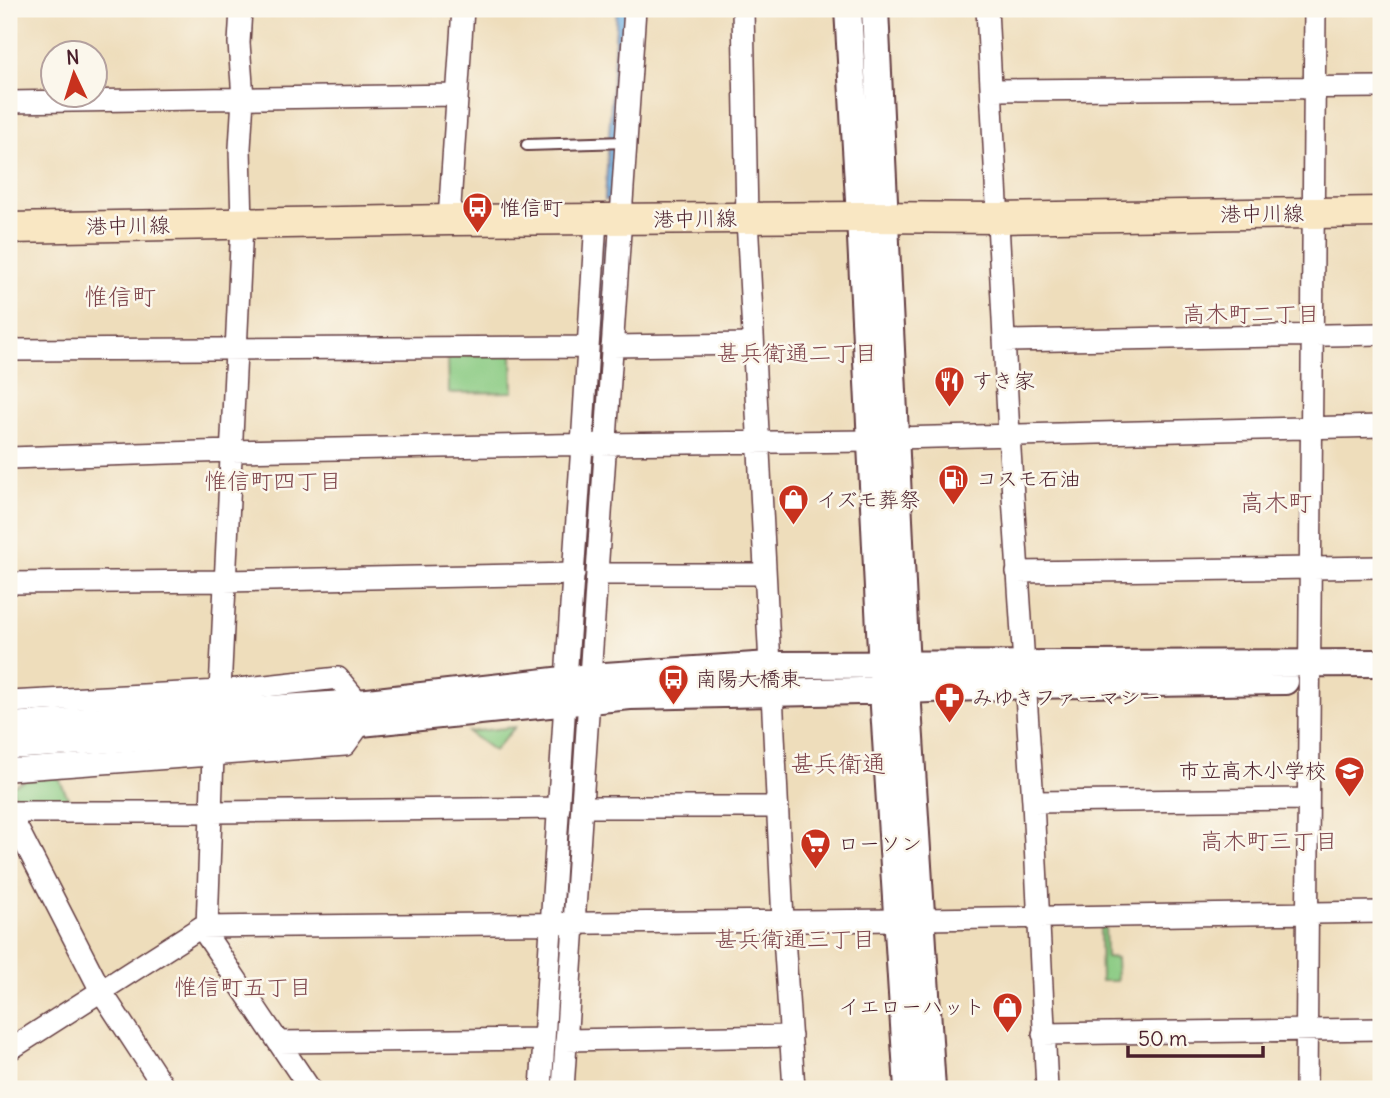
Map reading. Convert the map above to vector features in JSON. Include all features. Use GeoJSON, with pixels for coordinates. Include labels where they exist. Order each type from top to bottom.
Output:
{"type":"FeatureCollection","features":[{"type":"Feature","properties":{"kind":"main road","name":"港中川線"},"geometry":{"type":"LineString","coordinates":[[9,228],[449,220],[999,218],[1381,212]]}},
{"type":"Feature","properties":{"kind":"street"},"geometry":{"type":"LineString","coordinates":[[220,691],[242,224],[240,148],[243,98],[239,43],[241,9]]}},
{"type":"Feature","properties":{"kind":"street"},"geometry":{"type":"LineString","coordinates":[[449,220],[463,9]]}},
{"type":"Feature","properties":{"kind":"street"},"geometry":{"type":"LineString","coordinates":[[563,1089],[566,1040],[559,808],[598,573],[589,347],[607,220],[623,142],[635,9]]}},
{"type":"Feature","properties":{"kind":"street"},"geometry":{"type":"LineString","coordinates":[[743,9],[747,218],[770,665]]}},
{"type":"Feature","properties":{"kind":"street"},"geometry":{"type":"LineString","coordinates":[[848,9],[872,217]]}},
{"type":"Feature","properties":{"kind":"street"},"geometry":{"type":"LineString","coordinates":[[875,9],[872,217],[895,691],[910,920],[932,1089]]}},
{"type":"Feature","properties":{"kind":"street"},"geometry":{"type":"LineString","coordinates":[[987,9],[1046,1089]]}},
{"type":"Feature","properties":{"kind":"street"},"geometry":{"type":"LineString","coordinates":[[1306,1089],[1315,9]]}},
{"type":"Feature","properties":{"kind":"street"},"geometry":{"type":"LineString","coordinates":[[992,90],[1381,87]]}},
{"type":"Feature","properties":{"kind":"street"},"geometry":{"type":"LineString","coordinates":[[9,102],[457,96]]}},
{"type":"Feature","properties":{"kind":"street"},"geometry":{"type":"LineString","coordinates":[[541,1089],[544,1039],[582,807],[574,574],[612,346],[607,220]]}},
{"type":"Feature","properties":{"kind":"street"},"geometry":{"type":"LineString","coordinates":[[1004,341],[1381,334]]}},
{"type":"Feature","properties":{"kind":"street"},"geometry":{"type":"LineString","coordinates":[[612,346],[753,344]]}},
{"type":"Feature","properties":{"kind":"street"},"geometry":{"type":"LineString","coordinates":[[9,350],[589,347]]}},
{"type":"Feature","properties":{"kind":"street"},"geometry":{"type":"LineString","coordinates":[[9,458],[883,440],[1381,426]]}},
{"type":"Feature","properties":{"kind":"street"},"geometry":{"type":"LineString","coordinates":[[1017,572],[1381,567]]}},
{"type":"Feature","properties":{"kind":"street"},"geometry":{"type":"LineString","coordinates":[[598,573],[765,574]]}},
{"type":"Feature","properties":{"kind":"street"},"geometry":{"type":"LineString","coordinates":[[9,583],[574,574]]}},
{"type":"Feature","properties":{"kind":"street"},"geometry":{"type":"LineString","coordinates":[[9,746],[360,713],[770,665],[894,664],[1025,674],[1309,672],[1381,663]]}},
{"type":"Feature","properties":{"kind":"street"},"geometry":{"type":"LineString","coordinates":[[1309,672],[1381,680]]}},
{"type":"Feature","properties":{"kind":"street"},"geometry":{"type":"LineString","coordinates":[[578,689],[630,696],[895,691],[1025,674]]}},
{"type":"Feature","properties":{"kind":"street"},"geometry":{"type":"LineString","coordinates":[[9,702],[220,691],[338,678],[360,713]]}},
{"type":"Feature","properties":{"kind":"street"},"geometry":{"type":"LineString","coordinates":[[772,693],[794,1089]]}},
{"type":"Feature","properties":{"kind":"street"},"geometry":{"type":"LineString","coordinates":[[9,770],[345,745],[360,713]]}},
{"type":"Feature","properties":{"kind":"street"},"geometry":{"type":"LineString","coordinates":[[9,726],[330,715]]}},
{"type":"Feature","properties":{"kind":"street"},"geometry":{"type":"LineString","coordinates":[[213,756],[204,927],[310,1089]]}},
{"type":"Feature","properties":{"kind":"street"},"geometry":{"type":"LineString","coordinates":[[1032,802],[1308,799]]}},
{"type":"Feature","properties":{"kind":"street"},"geometry":{"type":"LineString","coordinates":[[582,807],[778,807]]}},
{"type":"Feature","properties":{"kind":"street"},"geometry":{"type":"LineString","coordinates":[[165,1089],[100,990],[9,812],[559,808]]}},
{"type":"Feature","properties":{"kind":"street"},"geometry":{"type":"LineString","coordinates":[[9,1051],[100,990],[204,927],[1381,912]]}},
{"type":"Feature","properties":{"kind":"street"},"geometry":{"type":"LineString","coordinates":[[908,1089],[910,920]]}},
{"type":"Feature","properties":{"kind":"street"},"geometry":{"type":"LineString","coordinates":[[1043,1034],[1381,1029]]}},
{"type":"Feature","properties":{"kind":"street"},"geometry":{"type":"LineString","coordinates":[[566,1040],[791,1036]]}},
{"type":"Feature","properties":{"kind":"street"},"geometry":{"type":"LineString","coordinates":[[279,1042],[544,1039]]}},
{"type":"Feature","properties":{"kind":"lane"},"geometry":{"type":"LineString","coordinates":[[527,145],[623,142]]}},
{"type":"Feature","properties":{"kind":"green space"},"geometry":{"type":"Polygon","coordinates":[[[512,354],[513,392],[449,393],[448,356],[512,354]]]}},
{"type":"Feature","properties":{"kind":"green space"},"geometry":{"type":"Polygon","coordinates":[[[515,727],[494,751],[468,732],[515,727]]]}},
{"type":"Feature","properties":{"kind":"green space"},"geometry":{"type":"Polygon","coordinates":[[[58,777],[71,804],[22,804],[15,800],[12,786],[25,780],[58,777]]]}},
{"type":"Feature","properties":{"kind":"green space"},"geometry":{"type":"Polygon","coordinates":[[[1100,927],[1105,927],[1106,957],[1116,958],[1117,981],[1101,981],[1100,927]]]}},
{"type":"Feature","properties":{"kind":"water"},"geometry":{"type":"Polygon","coordinates":[[[617,9],[627,9],[615,199],[605,200],[617,9]]]}},
{"type":"Feature","properties":{"kind":"water"},"geometry":{"type":"Polygon","coordinates":[[[603,240],[613,240],[599,435],[590,435],[603,240]]]}},
{"type":"Feature","properties":{"kind":"water"},"geometry":{"type":"Polygon","coordinates":[[[597,454],[583,652],[573,653],[588,455],[597,454]]]}},
{"type":"Feature","properties":{"kind":"water"},"geometry":{"type":"Polygon","coordinates":[[[577,718],[567,908],[559,908],[569,719],[577,718]]]}},
{"type":"Feature","properties":{"kind":"place","name":"惟信町"},"geometry":{"type":"Point","coordinates":[477,235]}},
{"type":"Feature","properties":{"kind":"place","name":"すき家"},"geometry":{"type":"Point","coordinates":[949,408]}},
{"type":"Feature","properties":{"kind":"place","name":"コスモ石油"},"geometry":{"type":"Point","coordinates":[953,506]}},
{"type":"Feature","properties":{"kind":"place","name":"イズモ葬祭"},"geometry":{"type":"Point","coordinates":[793,527]}},
{"type":"Feature","properties":{"kind":"place","name":"南陽大橋東"},"geometry":{"type":"Point","coordinates":[673,706]}},
{"type":"Feature","properties":{"kind":"place","name":"みゆきファーマシー"},"geometry":{"type":"Point","coordinates":[949,725]}},
{"type":"Feature","properties":{"kind":"place","name":"市立高木小学校"},"geometry":{"type":"Point","coordinates":[1349,798]}},
{"type":"Feature","properties":{"kind":"place","name":"ローソン"},"geometry":{"type":"Point","coordinates":[815,871]}},
{"type":"Feature","properties":{"kind":"place","name":"イエローハット"},"geometry":{"type":"Point","coordinates":[1008,1034]}},
{"type":"Feature","properties":{"kind":"district","name":"惟信町"},"geometry":{"type":"Point","coordinates":[120,297]}},
{"type":"Feature","properties":{"kind":"district","name":"高木町二丁目"},"geometry":{"type":"Point","coordinates":[1251,314]}},
{"type":"Feature","properties":{"kind":"district","name":"甚兵衛通二丁目"},"geometry":{"type":"Point","coordinates":[797,353]}},
{"type":"Feature","properties":{"kind":"district","name":"惟信町四丁目"},"geometry":{"type":"Point","coordinates":[273,481]}},
{"type":"Feature","properties":{"kind":"district","name":"高木町"},"geometry":{"type":"Point","coordinates":[1276,503]}},
{"type":"Feature","properties":{"kind":"district","name":"甚兵衛通"},"geometry":{"type":"Point","coordinates":[838,764]}},
{"type":"Feature","properties":{"kind":"district","name":"高木町三丁目"},"geometry":{"type":"Point","coordinates":[1269,841]}},
{"type":"Feature","properties":{"kind":"district","name":"甚兵衛通三丁目"},"geometry":{"type":"Point","coordinates":[795,939]}},
{"type":"Feature","properties":{"kind":"district","name":"惟信町五丁目"},"geometry":{"type":"Point","coordinates":[243,987]}}]}
